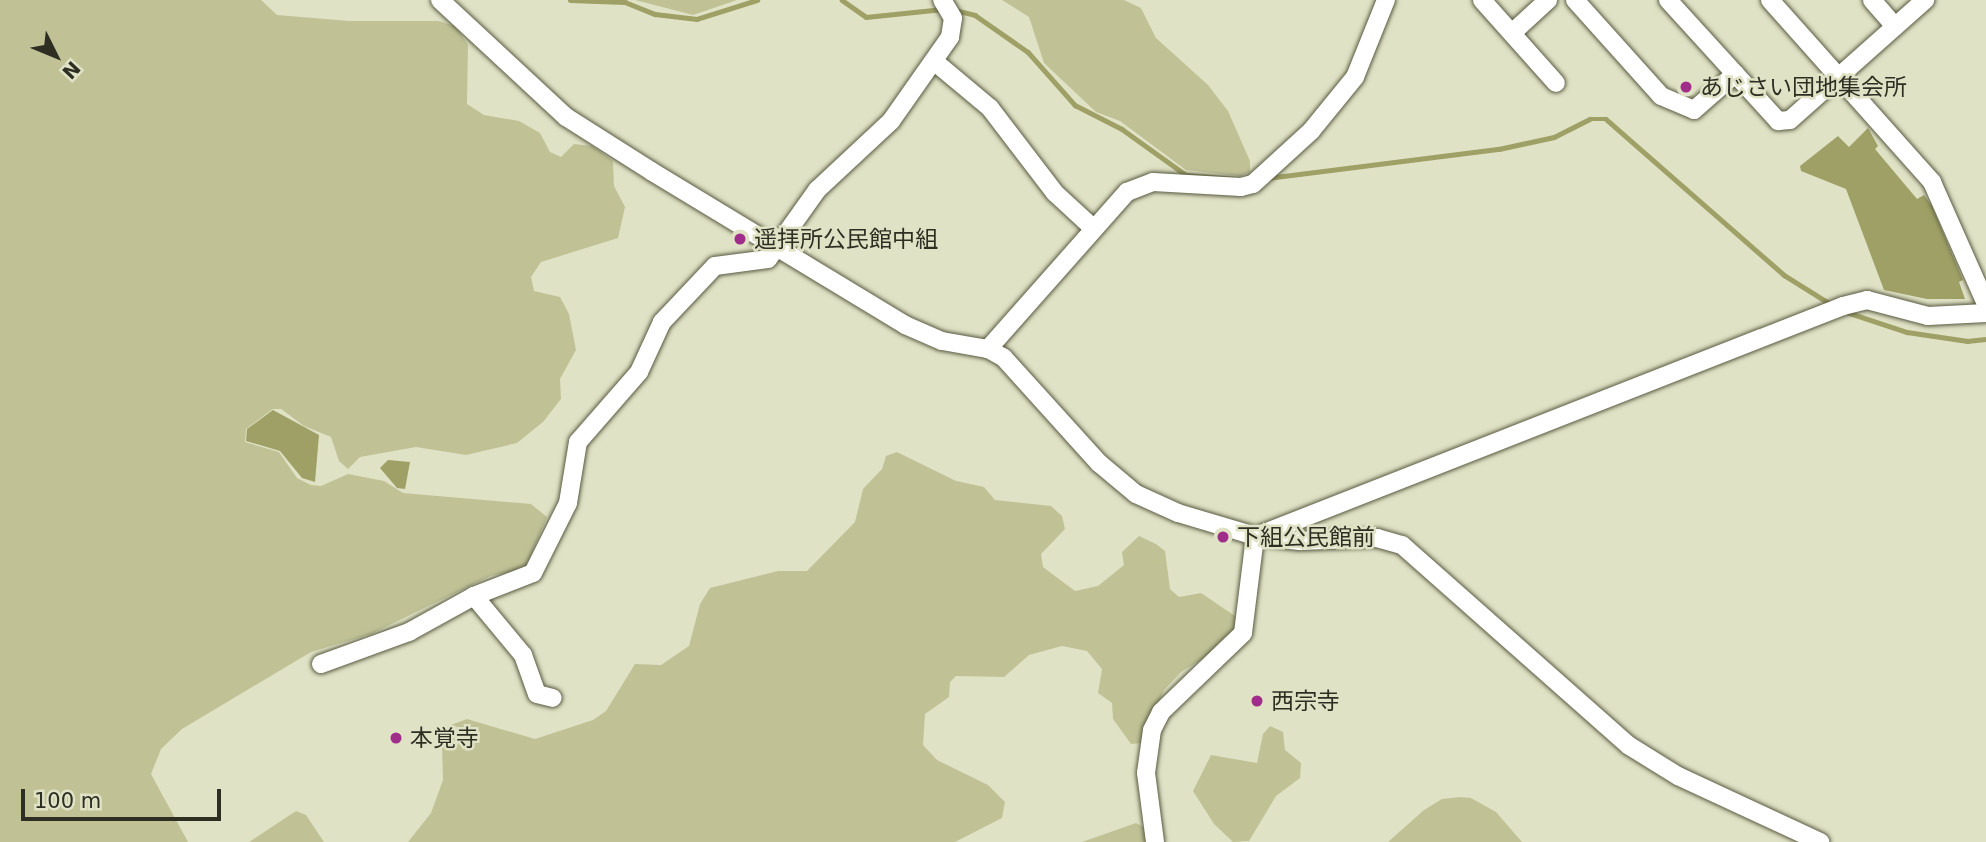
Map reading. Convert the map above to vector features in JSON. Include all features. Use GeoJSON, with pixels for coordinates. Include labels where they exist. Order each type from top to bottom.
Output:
{"type":"FeatureCollection","features":[{"type":"Feature","properties":{"kind":"street"},"geometry":{"type":"LineString","coordinates":[[440,0],[566,117],[912,328],[943,341],[988,349],[1004,358],[1098,463],[1136,494],[1178,513],[1255,536],[1300,541],[1377,538],[1402,545],[1628,746],[1678,776],[1820,842]]}},
{"type":"Feature","properties":{"kind":"street"},"geometry":{"type":"LineString","coordinates":[[988,349],[1127,192],[1153,182],[1241,187],[1259,179],[1311,131],[1355,77],[1386,0]]}},
{"type":"Feature","properties":{"kind":"street"},"geometry":{"type":"LineString","coordinates":[[1482,0],[1556,83]]}},
{"type":"Feature","properties":{"kind":"street"},"geometry":{"type":"LineString","coordinates":[[1512,33],[1548,0]]}},
{"type":"Feature","properties":{"kind":"street"},"geometry":{"type":"LineString","coordinates":[[1575,0],[1661,96],[1694,110],[1735,74]]}},
{"type":"Feature","properties":{"kind":"street"},"geometry":{"type":"LineString","coordinates":[[1668,0],[1778,121],[1790,120],[1925,0]]}},
{"type":"Feature","properties":{"kind":"street"},"geometry":{"type":"LineString","coordinates":[[1770,0],[1932,182],[1986,304]]}},
{"type":"Feature","properties":{"kind":"street"},"geometry":{"type":"LineString","coordinates":[[1872,0],[1895,26]]}},
{"type":"Feature","properties":{"kind":"street"},"geometry":{"type":"LineString","coordinates":[[321,664],[409,632],[474,596],[533,573],[568,503],[578,442],[639,372],[662,322],[715,266],[768,259],[779,248],[817,190],[891,121],[935,62],[950,37],[946,5]]}},
{"type":"Feature","properties":{"kind":"street"},"geometry":{"type":"LineString","coordinates":[[935,62],[990,108],[1055,193],[1094,229]]}},
{"type":"Feature","properties":{"kind":"street"},"geometry":{"type":"LineString","coordinates":[[1255,536],[1836,308],[1867,300],[1928,316],[1986,313]]}},
{"type":"Feature","properties":{"kind":"street"},"geometry":{"type":"LineString","coordinates":[[1155,842],[1146,773],[1152,730],[1161,712],[1243,633],[1255,536]]}},
{"type":"Feature","properties":{"kind":"street"},"geometry":{"type":"LineString","coordinates":[[474,596],[523,655],[537,694],[553,698]]}},
{"type":"Feature","properties":{"kind":"shaded area"},"geometry":{"type":"Polygon","coordinates":[[[0,0],[261,0],[277,15],[349,21],[438,21],[455,26],[468,45],[467,104],[484,115],[519,121],[540,133],[550,152],[561,157],[574,144],[592,146],[613,161],[614,186],[625,207],[618,238],[541,262],[531,277],[534,291],[560,297],[569,314],[576,350],[560,379],[561,399],[543,422],[517,443],[466,455],[416,447],[360,457],[348,469],[339,461],[331,437],[304,426],[281,409],[273,409],[246,429],[245,442],[279,452],[297,478],[311,485],[321,486],[348,474],[384,481],[403,493],[531,504],[547,517],[525,569],[490,576],[371,634],[311,652],[182,729],[161,749],[151,774],[188,842],[0,842],[0,0]]]}},
{"type":"Feature","properties":{"kind":"shaded area"},"geometry":{"type":"Polygon","coordinates":[[[635,0],[737,0],[693,15],[635,0]]]}},
{"type":"Feature","properties":{"kind":"shaded area"},"geometry":{"type":"Polygon","coordinates":[[[1002,0],[1124,0],[1141,8],[1156,38],[1208,85],[1228,111],[1250,161],[1250,172],[1241,176],[1186,170],[1120,121],[1096,112],[1044,63],[1029,17],[1002,0]]]}},
{"type":"Feature","properties":{"kind":"shaded area"},"geometry":{"type":"Polygon","coordinates":[[[1868,128],[1878,146],[1875,149],[1917,199],[1924,195],[1932,206],[1963,280],[1959,282],[1965,299],[1927,299],[1884,290],[1846,189],[1801,171],[1800,166],[1838,136],[1849,147],[1868,128]]]}},
{"type":"Feature","properties":{"kind":"shaded area"},"geometry":{"type":"Polygon","coordinates":[[[273,410],[319,435],[315,482],[302,478],[280,451],[246,441],[247,429],[273,410]]]}},
{"type":"Feature","properties":{"kind":"shaded area"},"geometry":{"type":"Polygon","coordinates":[[[897,452],[956,481],[984,487],[995,500],[1051,506],[1062,516],[1065,529],[1041,554],[1043,567],[1075,591],[1098,586],[1124,565],[1122,552],[1139,536],[1156,544],[1165,551],[1170,589],[1179,597],[1201,593],[1235,616],[1238,623],[1227,644],[1181,672],[1164,690],[1141,743],[1131,744],[1113,719],[1112,703],[1098,693],[1102,669],[1087,651],[1062,646],[1029,655],[1004,677],[956,676],[950,682],[949,697],[925,714],[923,745],[937,760],[988,785],[1005,802],[1002,818],[955,842],[408,842],[431,813],[443,780],[442,745],[448,726],[467,719],[535,739],[593,720],[606,711],[635,664],[661,665],[689,646],[700,604],[710,588],[778,571],[807,571],[855,522],[863,489],[882,469],[886,456],[897,452]]]}},
{"type":"Feature","properties":{"kind":"shaded area"},"geometry":{"type":"Polygon","coordinates":[[[388,460],[410,462],[405,489],[397,488],[380,468],[388,460]]]}},
{"type":"Feature","properties":{"kind":"shaded area"},"geometry":{"type":"Polygon","coordinates":[[[1270,726],[1283,732],[1285,750],[1301,763],[1300,778],[1276,796],[1249,841],[1233,842],[1214,824],[1193,791],[1211,755],[1257,763],[1263,734],[1270,726]]]}},
{"type":"Feature","properties":{"kind":"shaded area"},"geometry":{"type":"Polygon","coordinates":[[[1471,798],[1496,812],[1522,842],[1388,842],[1424,810],[1442,799],[1471,798]]]}},
{"type":"Feature","properties":{"kind":"shaded area"},"geometry":{"type":"Polygon","coordinates":[[[296,811],[306,815],[324,842],[249,842],[296,811]]]}},
{"type":"Feature","properties":{"kind":"shaded area"},"geometry":{"type":"Polygon","coordinates":[[[1136,823],[1145,828],[1149,842],[1082,842],[1136,823]]]}},
{"type":"Feature","properties":{"kind":"waterway"},"geometry":{"type":"LineString","coordinates":[[570,0],[625,2],[655,14],[697,19],[757,0]]}},
{"type":"Feature","properties":{"kind":"waterway"},"geometry":{"type":"LineString","coordinates":[[842,0],[866,17],[943,9]]}},
{"type":"Feature","properties":{"kind":"waterway"},"geometry":{"type":"LineString","coordinates":[[955,10],[975,15],[1028,52],[1075,105],[1122,129],[1186,175],[1235,179]]}},
{"type":"Feature","properties":{"kind":"waterway"},"geometry":{"type":"LineString","coordinates":[[1268,178],[1499,149],[1554,137],[1590,119],[1606,119],[1784,275],[1832,305]]}},
{"type":"Feature","properties":{"kind":"waterway"},"geometry":{"type":"LineString","coordinates":[[1846,312],[1907,332],[1967,341],[1986,339]]}},
{"type":"Feature","properties":{"kind":"place","name":"あじさい団地集会所"},"geometry":{"type":"Point","coordinates":[1686,87]}},
{"type":"Feature","properties":{"kind":"place","name":"遥拝所公民館中組"},"geometry":{"type":"Point","coordinates":[740,239]}},
{"type":"Feature","properties":{"kind":"place","name":"下組公民館前"},"geometry":{"type":"Point","coordinates":[1223,537]}},
{"type":"Feature","properties":{"kind":"place","name":"西宗寺"},"geometry":{"type":"Point","coordinates":[1257,701]}},
{"type":"Feature","properties":{"kind":"place","name":"本覚寺"},"geometry":{"type":"Point","coordinates":[396,738]}}]}
